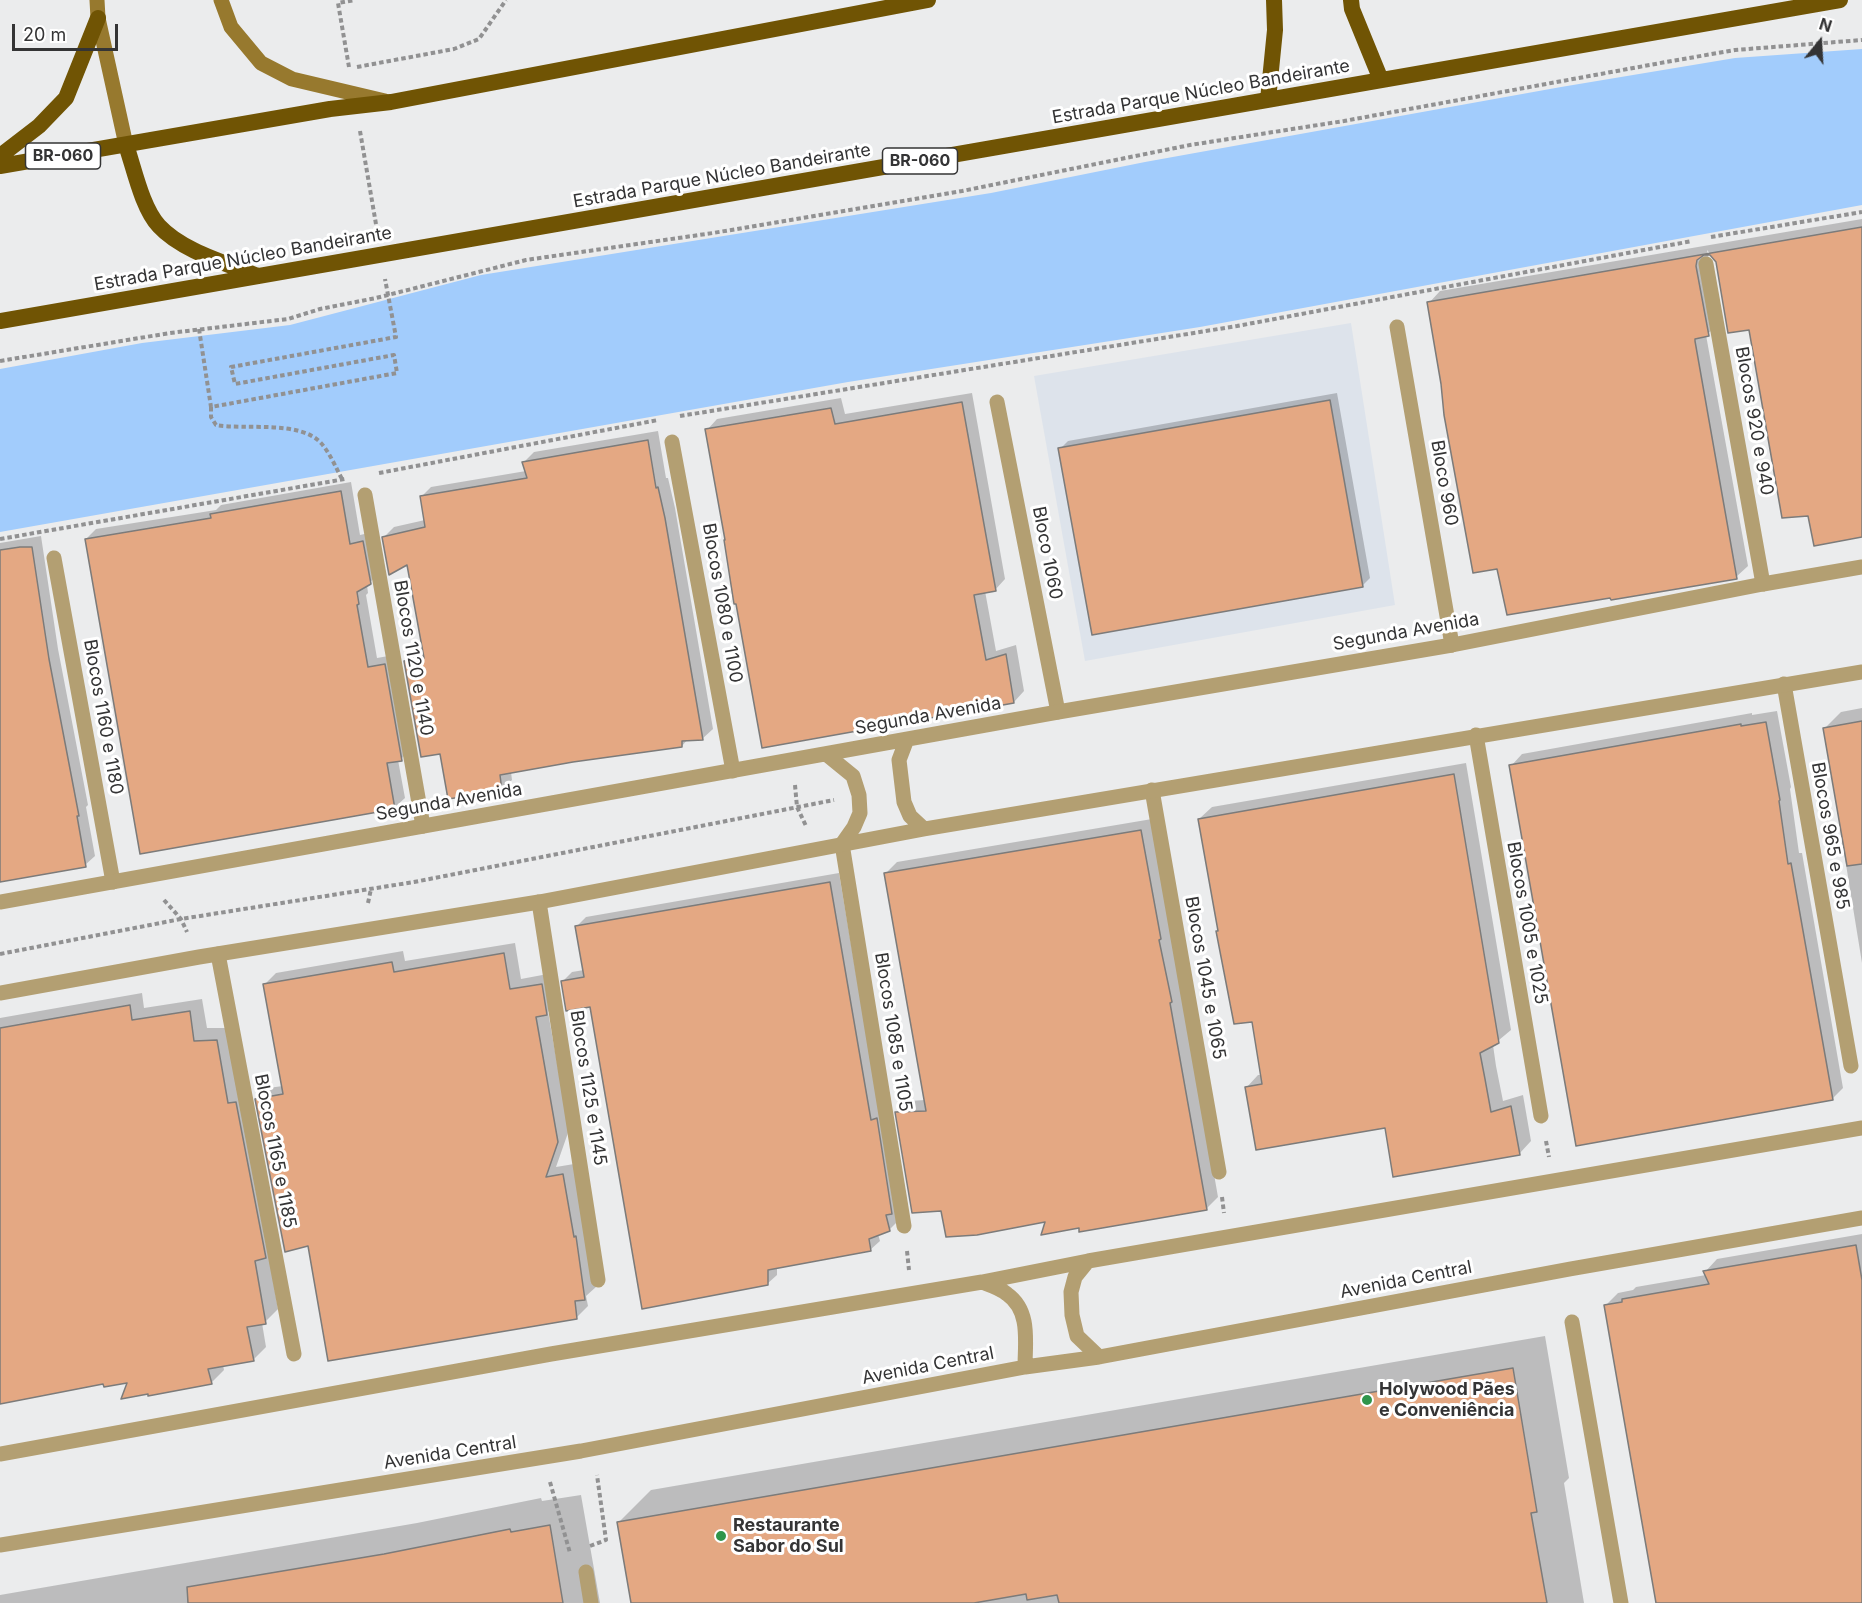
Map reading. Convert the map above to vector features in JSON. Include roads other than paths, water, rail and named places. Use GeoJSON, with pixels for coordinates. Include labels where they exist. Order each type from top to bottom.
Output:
{"type":"FeatureCollection","features":[{"type":"Feature","properties":{"kind":"highway","name":"BR-060"},"geometry":{"type":"LineString","coordinates":[[0,166],[330,109],[391,102],[928,0]]}},
{"type":"Feature","properties":{"kind":"highway"},"geometry":{"type":"LineString","coordinates":[[1268,100],[1275,30],[1274,0]]}},
{"type":"Feature","properties":{"kind":"highway"},"geometry":{"type":"LineString","coordinates":[[1351,0],[1352,9],[1381,80]]}},
{"type":"Feature","properties":{"kind":"highway","name":"Estrada Parque Núcleo Bandeirante"},"geometry":{"type":"LineString","coordinates":[[0,321],[1840,0]]}},
{"type":"Feature","properties":{"kind":"highway"},"geometry":{"type":"LineString","coordinates":[[0,156],[39,126],[66,98],[98,18]]}},
{"type":"Feature","properties":{"kind":"highway"},"geometry":{"type":"LineString","coordinates":[[126,145],[144,201],[158,225],[181,244],[259,276]]}},
{"type":"Feature","properties":{"kind":"main road"},"geometry":{"type":"LineString","coordinates":[[97,0],[98,18],[126,145]]}},
{"type":"Feature","properties":{"kind":"main road"},"geometry":{"type":"LineString","coordinates":[[221,0],[231,27],[261,63],[292,79],[391,102]]}},
{"type":"Feature","properties":{"kind":"street","name":"Blocos 920 e 940"},"geometry":{"type":"LineString","coordinates":[[1706,264],[1763,584]]}},
{"type":"Feature","properties":{"kind":"street","name":"Bloco 960"},"geometry":{"type":"LineString","coordinates":[[1397,327],[1452,645]]}},
{"type":"Feature","properties":{"kind":"street","name":"Bloco 1060"},"geometry":{"type":"LineString","coordinates":[[997,402],[1058,712]]}},
{"type":"Feature","properties":{"kind":"street","name":"Blocos 1080 e 1100"},"geometry":{"type":"LineString","coordinates":[[672,442],[733,771]]}},
{"type":"Feature","properties":{"kind":"street","name":"Blocos 1120 e 1140"},"geometry":{"type":"LineString","coordinates":[[365,495],[423,826]]}},
{"type":"Feature","properties":{"kind":"street","name":"Blocos 1160 e 1180"},"geometry":{"type":"LineString","coordinates":[[54,558],[113,882]]}},
{"type":"Feature","properties":{"kind":"street","name":"Segunda Avenida"},"geometry":{"type":"LineString","coordinates":[[0,902],[1058,712],[1452,645],[1763,584],[1862,567]]}},
{"type":"Feature","properties":{"kind":"street"},"geometry":{"type":"LineString","coordinates":[[0,993],[199,957],[538,902],[924,829],[1862,672]]}},
{"type":"Feature","properties":{"kind":"street","name":"Blocos 965 e 985"},"geometry":{"type":"LineString","coordinates":[[1784,684],[1851,1066]]}},
{"type":"Feature","properties":{"kind":"street","name":"Blocos 1005 e 1025"},"geometry":{"type":"LineString","coordinates":[[1476,735],[1541,1116]]}},
{"type":"Feature","properties":{"kind":"street"},"geometry":{"type":"LineString","coordinates":[[907,740],[899,760],[904,802],[910,816],[924,829]]}},
{"type":"Feature","properties":{"kind":"street"},"geometry":{"type":"LineString","coordinates":[[826,754],[853,776],[859,795],[860,813],[842,844]]}},
{"type":"Feature","properties":{"kind":"street","name":"Blocos 1045 e 1065"},"geometry":{"type":"LineString","coordinates":[[1152,790],[1219,1172]]}},
{"type":"Feature","properties":{"kind":"street","name":"Blocos 1085 e 1105"},"geometry":{"type":"LineString","coordinates":[[842,844],[904,1226]]}},
{"type":"Feature","properties":{"kind":"street","name":"Blocos 1125 e 1145"},"geometry":{"type":"LineString","coordinates":[[538,902],[598,1280]]}},
{"type":"Feature","properties":{"kind":"street","name":"Blocos 1165 e 1185"},"geometry":{"type":"LineString","coordinates":[[218,954],[294,1354]]}},
{"type":"Feature","properties":{"kind":"street"},"geometry":{"type":"LineString","coordinates":[[0,1454],[551,1354],[982,1282],[1088,1261],[1862,1128]]}},
{"type":"Feature","properties":{"kind":"street","name":"Avenida Central"},"geometry":{"type":"LineString","coordinates":[[0,1545],[593,1449],[1024,1368],[1099,1358],[1570,1269],[1862,1218]]}},
{"type":"Feature","properties":{"kind":"street"},"geometry":{"type":"LineString","coordinates":[[1088,1261],[1075,1277],[1071,1292],[1072,1315],[1077,1336],[1099,1358]]}},
{"type":"Feature","properties":{"kind":"street"},"geometry":{"type":"LineString","coordinates":[[982,1282],[1007,1293],[1020,1307],[1026,1326],[1024,1368]]}},
{"type":"Feature","properties":{"kind":"street"},"geometry":{"type":"LineString","coordinates":[[1572,1322],[1621,1603]]}},
{"type":"Feature","properties":{"kind":"street"},"geometry":{"type":"LineString","coordinates":[[586,1572],[591,1603]]}},
{"type":"Feature","properties":{"kind":"place","name":"Holywood Pães e Conveniência"},"geometry":{"type":"Point","coordinates":[1367,1400]}},
{"type":"Feature","properties":{"kind":"place","name":"Restaurante Sabor do Sul"},"geometry":{"type":"Point","coordinates":[721,1536]}}]}
